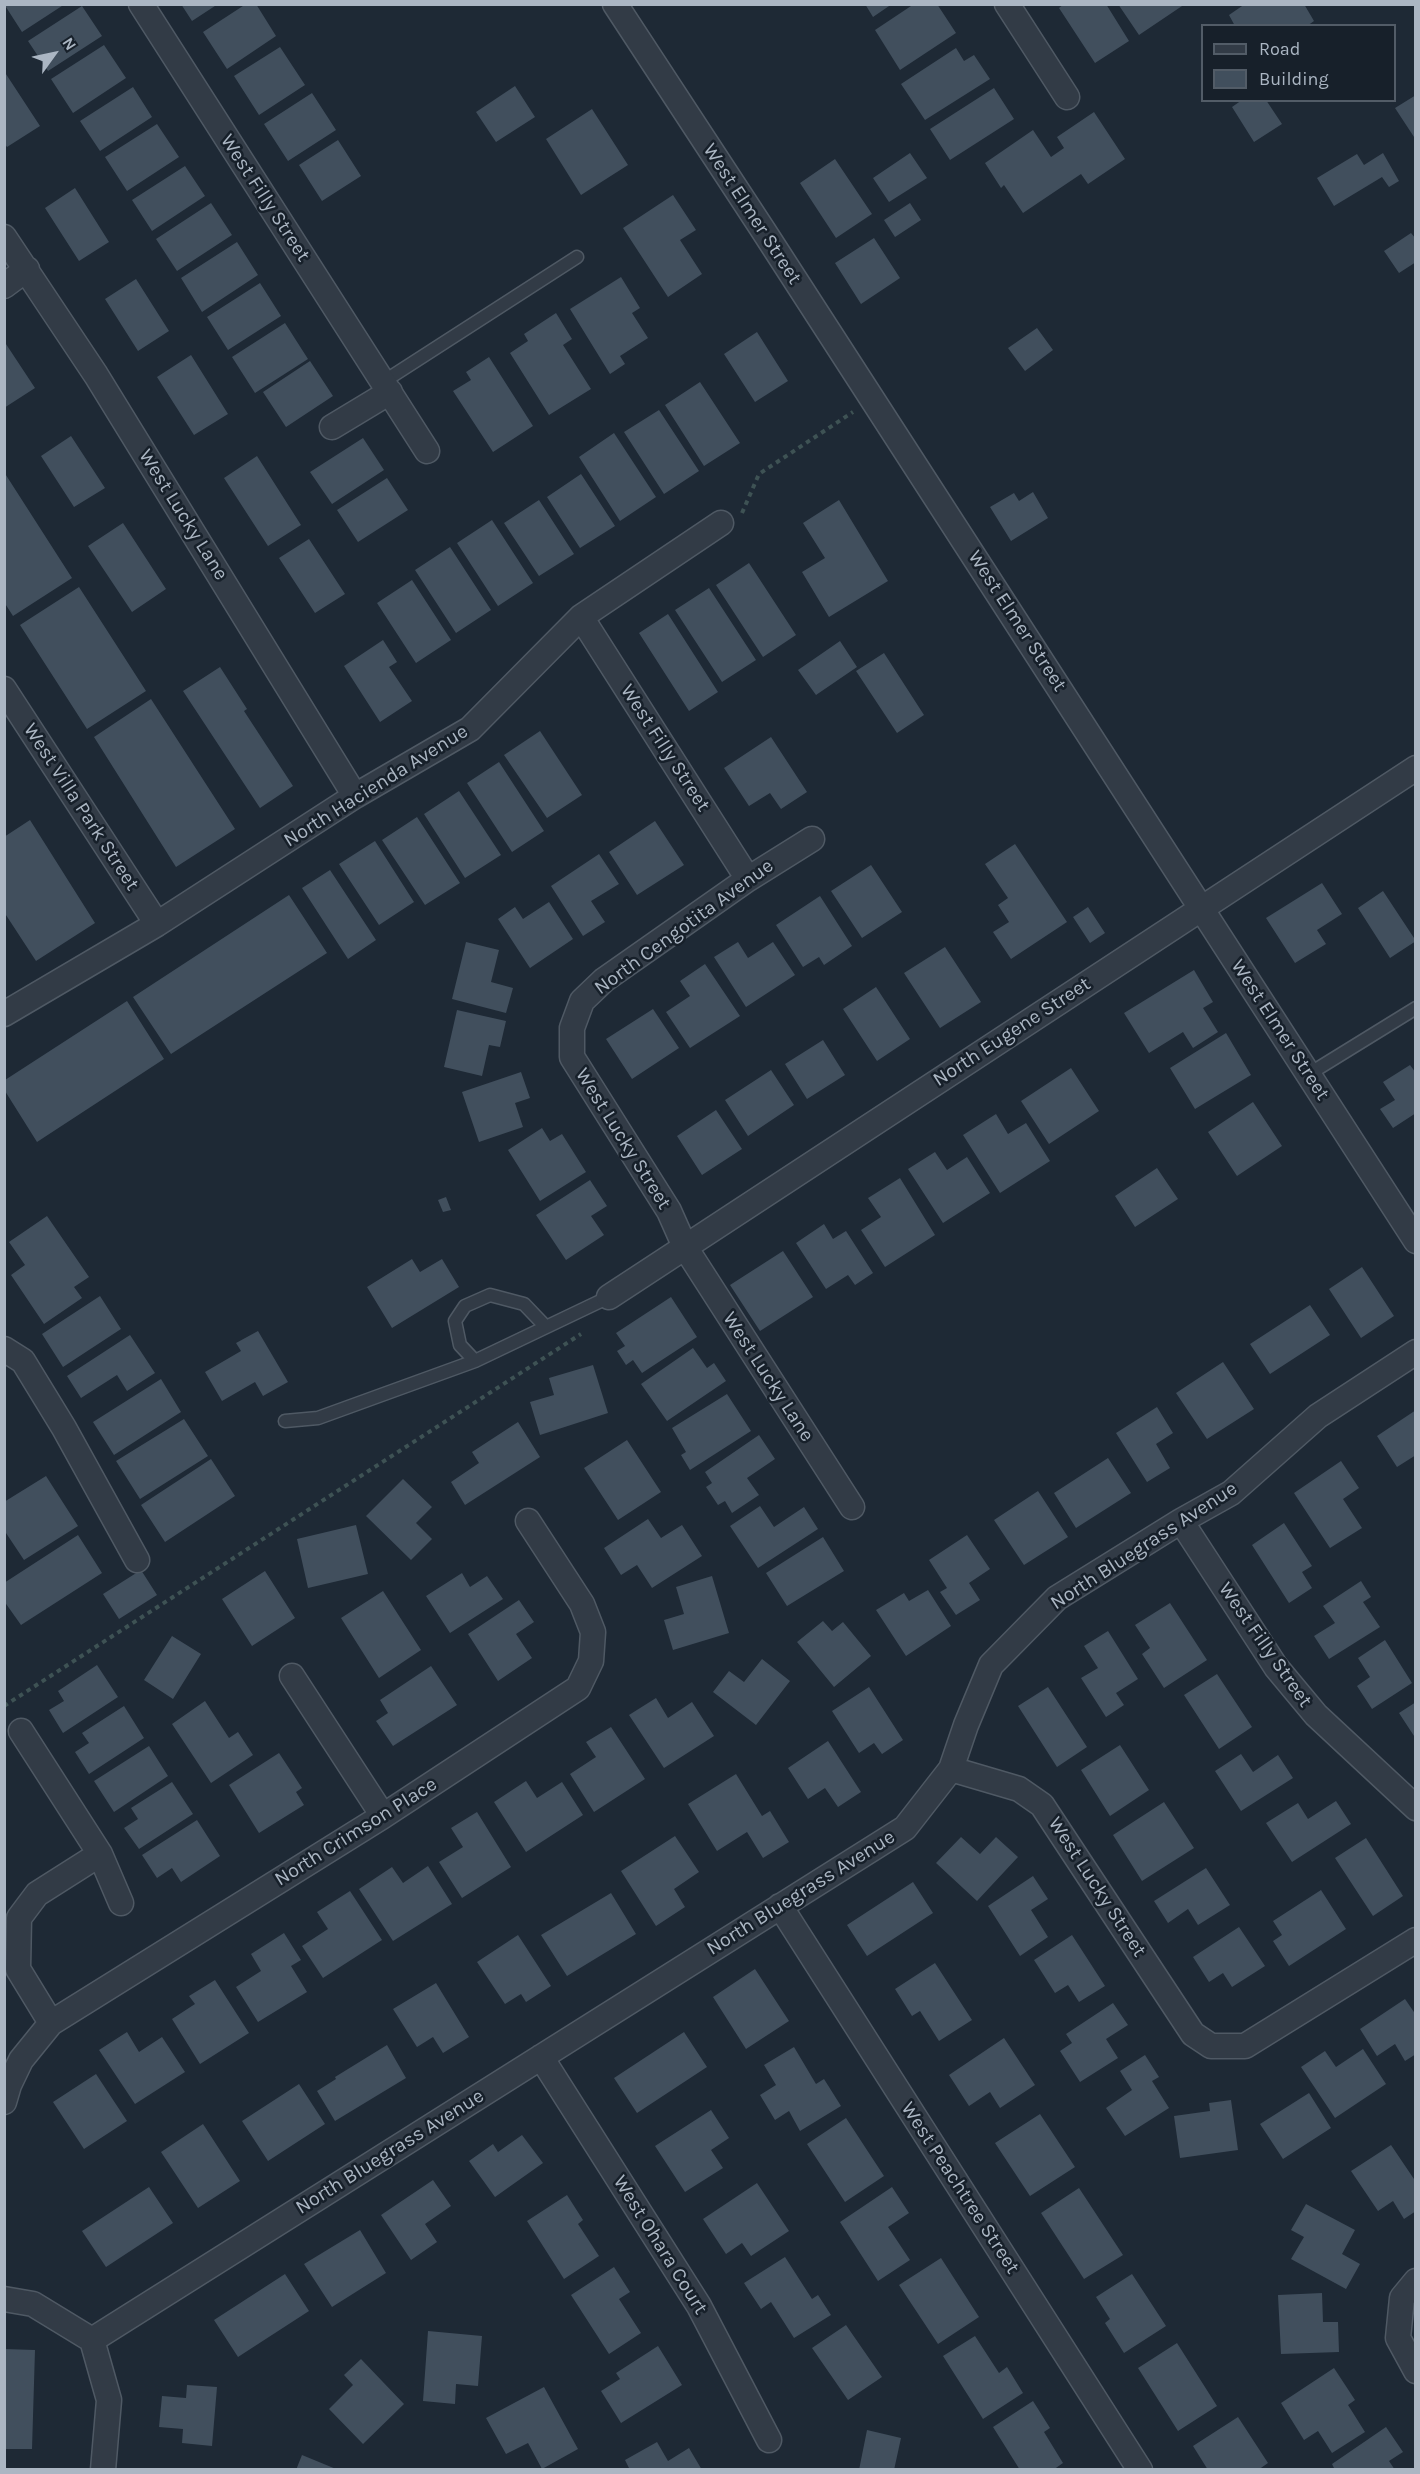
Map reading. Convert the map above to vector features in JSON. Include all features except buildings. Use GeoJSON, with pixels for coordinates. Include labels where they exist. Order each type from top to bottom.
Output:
{"type":"FeatureCollection","features":[{"type":"Feature","properties":{"kind":"street","name":"West Filly Street"},"geometry":{"type":"LineString","coordinates":[[141,4],[427,451]]}},
{"type":"Feature","properties":{"kind":"street","name":"West Elmer Street"},"geometry":{"type":"LineString","coordinates":[[615,4],[1416,1240]]}},
{"type":"Feature","properties":{"kind":"street"},"geometry":{"type":"LineString","coordinates":[[1007,4],[1067,97]]}},
{"type":"Feature","properties":{"kind":"street","name":"West Lucky Lane"},"geometry":{"type":"LineString","coordinates":[[4,237],[109,395],[355,796]]}},
{"type":"Feature","properties":{"kind":"street"},"geometry":{"type":"LineString","coordinates":[[4,286],[27,269]]}},
{"type":"Feature","properties":{"kind":"street"},"geometry":{"type":"LineString","coordinates":[[332,428],[386,387]]}},
{"type":"Feature","properties":{"kind":"street","name":"North Hacienda Avenue"},"geometry":{"type":"LineString","coordinates":[[4,1014],[157,924],[355,796],[470,729],[581,617],[730,521]]}},
{"type":"Feature","properties":{"kind":"street","name":"West Filly Street"},"geometry":{"type":"LineString","coordinates":[[581,617],[748,879]]}},
{"type":"Feature","properties":{"kind":"street","name":"West Villa Park Street"},"geometry":{"type":"LineString","coordinates":[[4,689],[157,924]]}},
{"type":"Feature","properties":{"kind":"street","name":"North Eugene Street"},"geometry":{"type":"LineString","coordinates":[[609,1297],[1416,768]]}},
{"type":"Feature","properties":{"kind":"street","name":"North Cengotita Avenue"},"geometry":{"type":"LineString","coordinates":[[572,1028],[582,1001],[604,980],[748,879],[812,839]]}},
{"type":"Feature","properties":{"kind":"street","name":"West Lucky Street"},"geometry":{"type":"LineString","coordinates":[[572,1028],[572,1057],[669,1211],[684,1247]]}},
{"type":"Feature","properties":{"kind":"street","name":"West Lucky Lane"},"geometry":{"type":"LineString","coordinates":[[684,1247],[852,1506]]}},
{"type":"Feature","properties":{"kind":"street"},"geometry":{"type":"LineString","coordinates":[[4,1349],[23,1360],[64,1428],[137,1560]]}},
{"type":"Feature","properties":{"kind":"street","name":"North Bluegrass Avenue"},"geometry":{"type":"LineString","coordinates":[[92,2340],[905,1828],[951,1769],[991,1665],[1057,1598],[1231,1492],[1318,1416],[1416,1352]]}},
{"type":"Feature","properties":{"kind":"street","name":"North Crimson Place"},"geometry":{"type":"LineString","coordinates":[[4,2102],[21,2060],[51,2023],[383,1816],[578,1688],[591,1661],[592,1632],[582,1604],[528,1521]]}},
{"type":"Feature","properties":{"kind":"street","name":"West Filly Street"},"geometry":{"type":"LineString","coordinates":[[1180,1521],[1276,1667],[1316,1715],[1416,1808]]}},
{"type":"Feature","properties":{"kind":"street"},"geometry":{"type":"LineString","coordinates":[[292,1676],[383,1816]]}},
{"type":"Feature","properties":{"kind":"street"},"geometry":{"type":"LineString","coordinates":[[21,1731],[100,1854],[121,1903]]}},
{"type":"Feature","properties":{"kind":"street","name":"West Lucky Street"},"geometry":{"type":"LineString","coordinates":[[951,1769],[1019,1789],[1042,1805],[1193,2034],[1211,2046],[1245,2046],[1416,1940]]}},
{"type":"Feature","properties":{"kind":"street"},"geometry":{"type":"LineString","coordinates":[[51,2023],[18,1969],[19,1918],[37,1894],[100,1854]]}},
{"type":"Feature","properties":{"kind":"street","name":"West Peachtree Street"},"geometry":{"type":"LineString","coordinates":[[780,1906],[1140,2469]]}},
{"type":"Feature","properties":{"kind":"street","name":"West Ohara Court"},"geometry":{"type":"LineString","coordinates":[[541,2057],[699,2306],[769,2440]]}},
{"type":"Feature","properties":{"kind":"street"},"geometry":{"type":"LineString","coordinates":[[1409,2289],[1398,2338],[1416,2371]]}},
{"type":"Feature","properties":{"kind":"street"},"geometry":{"type":"LineString","coordinates":[[4,2299],[33,2304],[92,2340],[109,2400],[103,2469]]}},
{"type":"Feature","properties":{"kind":"lane"},"geometry":{"type":"LineString","coordinates":[[386,387],[577,257]]}},
{"type":"Feature","properties":{"kind":"lane"},"geometry":{"type":"LineString","coordinates":[[1309,1074],[1416,1008]]}},
{"type":"Feature","properties":{"kind":"lane"},"geometry":{"type":"LineString","coordinates":[[475,1360],[460,1345],[455,1321],[465,1306],[490,1295],[524,1304],[546,1327]]}},
{"type":"Feature","properties":{"kind":"lane"},"geometry":{"type":"LineString","coordinates":[[285,1420],[318,1418],[475,1360],[609,1297]]}},
{"type":"Feature","properties":{"kind":"path"},"geometry":{"type":"LineString","coordinates":[[730,521],[759,474],[873,399]]}},
{"type":"Feature","properties":{"kind":"path"},"geometry":{"type":"LineString","coordinates":[[4,1706],[581,1334]]}}]}
